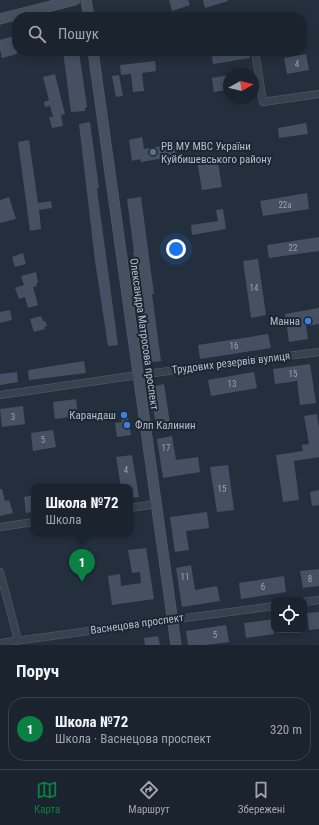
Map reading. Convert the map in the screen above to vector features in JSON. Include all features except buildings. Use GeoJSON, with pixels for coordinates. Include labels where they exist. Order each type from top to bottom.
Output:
{"type":"FeatureCollection","features":[{"type":"Feature","properties":{"kind":"main road"},"geometry":{"type":"LineString","coordinates":[[28,12],[75,0]]}},
{"type":"Feature","properties":{"kind":"main road"},"geometry":{"type":"LineString","coordinates":[[86,0],[88,12]]}},
{"type":"Feature","properties":{"kind":"main road"},"geometry":{"type":"LineString","coordinates":[[0,19],[12,16]]}},
{"type":"Feature","properties":{"kind":"main road","name":"Олександра Матросова проспект"},"geometry":{"type":"LineString","coordinates":[[94,56],[176,645]]}},
{"type":"Feature","properties":{"kind":"street"},"geometry":{"type":"LineString","coordinates":[[256,56],[263,102],[319,94]]}},
{"type":"Feature","properties":{"kind":"street","name":"Трудових резервів вулиця"},"geometry":{"type":"LineString","coordinates":[[0,395],[138,375],[319,352]]}},
{"type":"Feature","properties":{"kind":"street"},"geometry":{"type":"LineString","coordinates":[[133,508],[156,504]]}},
{"type":"Feature","properties":{"kind":"street"},"geometry":{"type":"LineString","coordinates":[[0,527],[31,522]]}},
{"type":"Feature","properties":{"kind":"street"},"geometry":{"type":"LineString","coordinates":[[0,572],[18,640]]}},
{"type":"Feature","properties":{"kind":"street"},"geometry":{"type":"LineString","coordinates":[[307,602],[319,600]]}},
{"type":"Feature","properties":{"kind":"street","name":"Васнецова проспект"},"geometry":{"type":"LineString","coordinates":[[0,643],[271,606]]}},
{"type":"Feature","properties":{"kind":"place","name":"РВ МУ МВС України Куйбишевського району"},"geometry":{"type":"Point","coordinates":[153,152]}},
{"type":"Feature","properties":{"kind":"place","name":"Манна"},"geometry":{"type":"Point","coordinates":[308,321]}},
{"type":"Feature","properties":{"kind":"place","name":"Карандаш"},"geometry":{"type":"Point","coordinates":[124,415]}},
{"type":"Feature","properties":{"kind":"place","name":"Флп Калинин"},"geometry":{"type":"Point","coordinates":[127,425]}},
{"type":"Feature","properties":{"kind":"place","name":"Школа №72"},"geometry":{"type":"Point","coordinates":[82,582]}}]}
